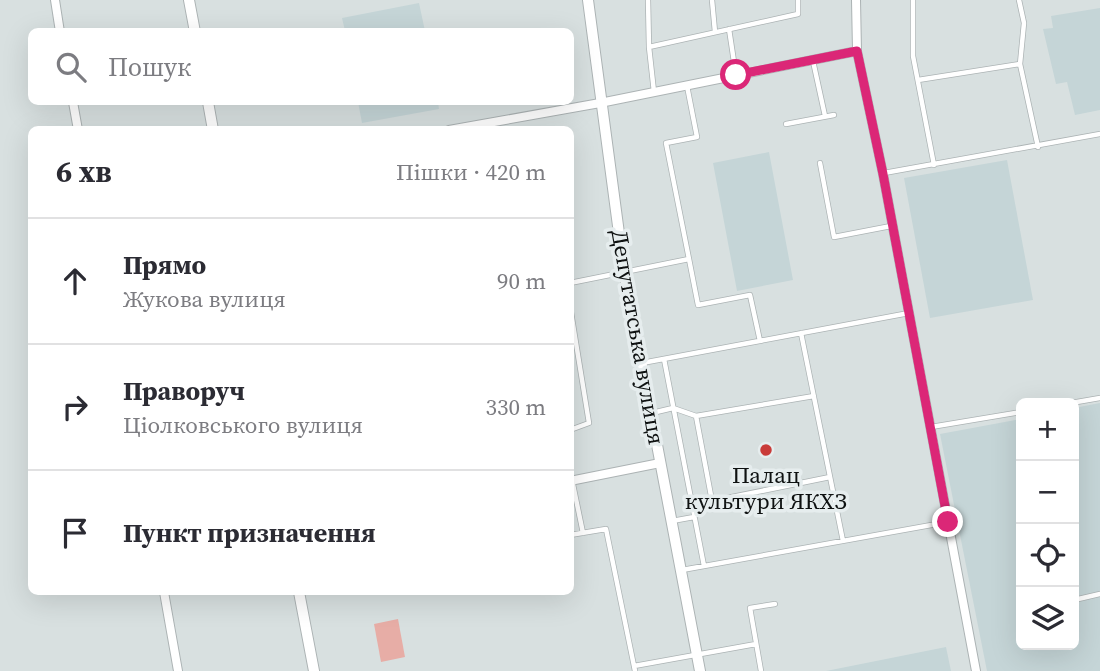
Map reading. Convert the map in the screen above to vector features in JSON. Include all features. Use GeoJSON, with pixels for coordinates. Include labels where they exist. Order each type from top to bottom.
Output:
{"type":"FeatureCollection","features":[{"type":"Feature","properties":{"kind":"street"},"geometry":{"type":"LineString","coordinates":[[55,0],[59,28]]}},
{"type":"Feature","properties":{"kind":"street"},"geometry":{"type":"LineString","coordinates":[[189,0],[194,28]]}},
{"type":"Feature","properties":{"kind":"street","name":"Депутатська вулиця"},"geometry":{"type":"LineString","coordinates":[[588,0],[624,271],[700,671]]}},
{"type":"Feature","properties":{"kind":"street"},"geometry":{"type":"LineString","coordinates":[[856,0],[857,51],[883,174],[976,671]]}},
{"type":"Feature","properties":{"kind":"street"},"geometry":{"type":"LineString","coordinates":[[471,126],[857,51]]}},
{"type":"Feature","properties":{"kind":"street"},"geometry":{"type":"LineString","coordinates":[[74,105],[77,126]]}},
{"type":"Feature","properties":{"kind":"street"},"geometry":{"type":"LineString","coordinates":[[209,105],[212,126]]}},
{"type":"Feature","properties":{"kind":"street"},"geometry":{"type":"LineString","coordinates":[[574,481],[660,463]]}},
{"type":"Feature","properties":{"kind":"street"},"geometry":{"type":"LineString","coordinates":[[165,595],[178,671]]}},
{"type":"Feature","properties":{"kind":"street"},"geometry":{"type":"LineString","coordinates":[[300,595],[314,671]]}},
{"type":"Feature","properties":{"kind":"lane"},"geometry":{"type":"LineString","coordinates":[[649,0],[649,47],[654,92]]}},
{"type":"Feature","properties":{"kind":"lane"},"geometry":{"type":"LineString","coordinates":[[712,0],[715,32]]}},
{"type":"Feature","properties":{"kind":"lane"},"geometry":{"type":"LineString","coordinates":[[649,47],[798,14],[798,0]]}},
{"type":"Feature","properties":{"kind":"lane"},"geometry":{"type":"LineString","coordinates":[[913,0],[914,56],[934,165]]}},
{"type":"Feature","properties":{"kind":"lane"},"geometry":{"type":"LineString","coordinates":[[1018,0],[1024,23],[1020,64],[1038,147]]}},
{"type":"Feature","properties":{"kind":"lane"},"geometry":{"type":"LineString","coordinates":[[729,29],[736,75]]}},
{"type":"Feature","properties":{"kind":"lane"},"geometry":{"type":"LineString","coordinates":[[813,60],[824,117]]}},
{"type":"Feature","properties":{"kind":"lane"},"geometry":{"type":"LineString","coordinates":[[918,80],[1020,64]]}},
{"type":"Feature","properties":{"kind":"lane"},"geometry":{"type":"LineString","coordinates":[[687,85],[697,137],[666,143],[698,305],[750,295],[760,341]]}},
{"type":"Feature","properties":{"kind":"lane"},"geometry":{"type":"LineString","coordinates":[[786,124],[834,115]]}},
{"type":"Feature","properties":{"kind":"lane"},"geometry":{"type":"LineString","coordinates":[[504,120],[505,126]]}},
{"type":"Feature","properties":{"kind":"lane"},"geometry":{"type":"LineString","coordinates":[[883,174],[1100,134]]}},
{"type":"Feature","properties":{"kind":"lane"},"geometry":{"type":"LineString","coordinates":[[820,163],[834,237],[892,226]]}},
{"type":"Feature","properties":{"kind":"lane"},"geometry":{"type":"LineString","coordinates":[[574,282],[689,258]]}},
{"type":"Feature","properties":{"kind":"lane"},"geometry":{"type":"LineString","coordinates":[[641,363],[909,313]]}},
{"type":"Feature","properties":{"kind":"lane"},"geometry":{"type":"LineString","coordinates":[[574,331],[589,423],[574,429]]}},
{"type":"Feature","properties":{"kind":"lane"},"geometry":{"type":"LineString","coordinates":[[801,333],[843,541]]}},
{"type":"Feature","properties":{"kind":"lane"},"geometry":{"type":"LineString","coordinates":[[664,359],[704,566]]}},
{"type":"Feature","properties":{"kind":"lane"},"geometry":{"type":"LineString","coordinates":[[651,413],[673,408],[696,416],[814,397]]}},
{"type":"Feature","properties":{"kind":"lane"},"geometry":{"type":"LineString","coordinates":[[1079,402],[1100,398]]}},
{"type":"Feature","properties":{"kind":"lane"},"geometry":{"type":"LineString","coordinates":[[930,427],[1016,413]]}},
{"type":"Feature","properties":{"kind":"lane"},"geometry":{"type":"LineString","coordinates":[[696,416],[712,501]]}},
{"type":"Feature","properties":{"kind":"lane"},"geometry":{"type":"LineString","coordinates":[[671,522],[694,517],[712,501],[830,477]]}},
{"type":"Feature","properties":{"kind":"lane"},"geometry":{"type":"LineString","coordinates":[[574,490],[583,533]]}},
{"type":"Feature","properties":{"kind":"lane"},"geometry":{"type":"LineString","coordinates":[[681,570],[948,522]]}},
{"type":"Feature","properties":{"kind":"lane"},"geometry":{"type":"LineString","coordinates":[[574,534],[606,529],[634,668],[697,653],[757,644]]}},
{"type":"Feature","properties":{"kind":"lane"},"geometry":{"type":"LineString","coordinates":[[1079,599],[1100,594]]}},
{"type":"Feature","properties":{"kind":"lane"},"geometry":{"type":"LineString","coordinates":[[761,671],[750,608],[775,604]]}},
{"type":"Feature","properties":{"kind":"shaded area"},"geometry":{"type":"Polygon","coordinates":[[[419,3],[424,28],[344,28],[342,18],[419,3]]]}},
{"type":"Feature","properties":{"kind":"shaded area"},"geometry":{"type":"Polygon","coordinates":[[[1100,8],[1100,110],[1075,115],[1067,82],[1056,84],[1043,29],[1053,28],[1051,16],[1100,8]]]}},
{"type":"Feature","properties":{"kind":"shaded area"},"geometry":{"type":"Polygon","coordinates":[[[359,105],[438,105],[439,109],[362,123],[359,105]]]}},
{"type":"Feature","properties":{"kind":"shaded area"},"geometry":{"type":"Polygon","coordinates":[[[769,152],[793,280],[737,291],[713,163],[769,152]]]}},
{"type":"Feature","properties":{"kind":"shaded area"},"geometry":{"type":"Polygon","coordinates":[[[1007,160],[1033,300],[930,318],[904,178],[1007,160]]]}},
{"type":"Feature","properties":{"kind":"shaded area"},"geometry":{"type":"Polygon","coordinates":[[[1100,403],[1100,671],[987,671],[940,434],[1016,420],[1016,650],[1079,650],[1079,407],[1100,403]]]}},
{"type":"Feature","properties":{"kind":"shaded area"},"geometry":{"type":"Polygon","coordinates":[[[398,619],[405,657],[381,662],[374,624],[398,619]]]}},
{"type":"Feature","properties":{"kind":"shaded area"},"geometry":{"type":"Polygon","coordinates":[[[946,647],[951,671],[826,671],[946,647]]]}},
{"type":"Feature","properties":{"kind":"place","name":"Палац культури ЯКХЗ"},"geometry":{"type":"Point","coordinates":[766,450]}},
{"type":"Feature","properties":{"kind":"route"},"geometry":{"type":"LineString","coordinates":[[736,75],[857,51],[883,174],[948,522]]}}]}
